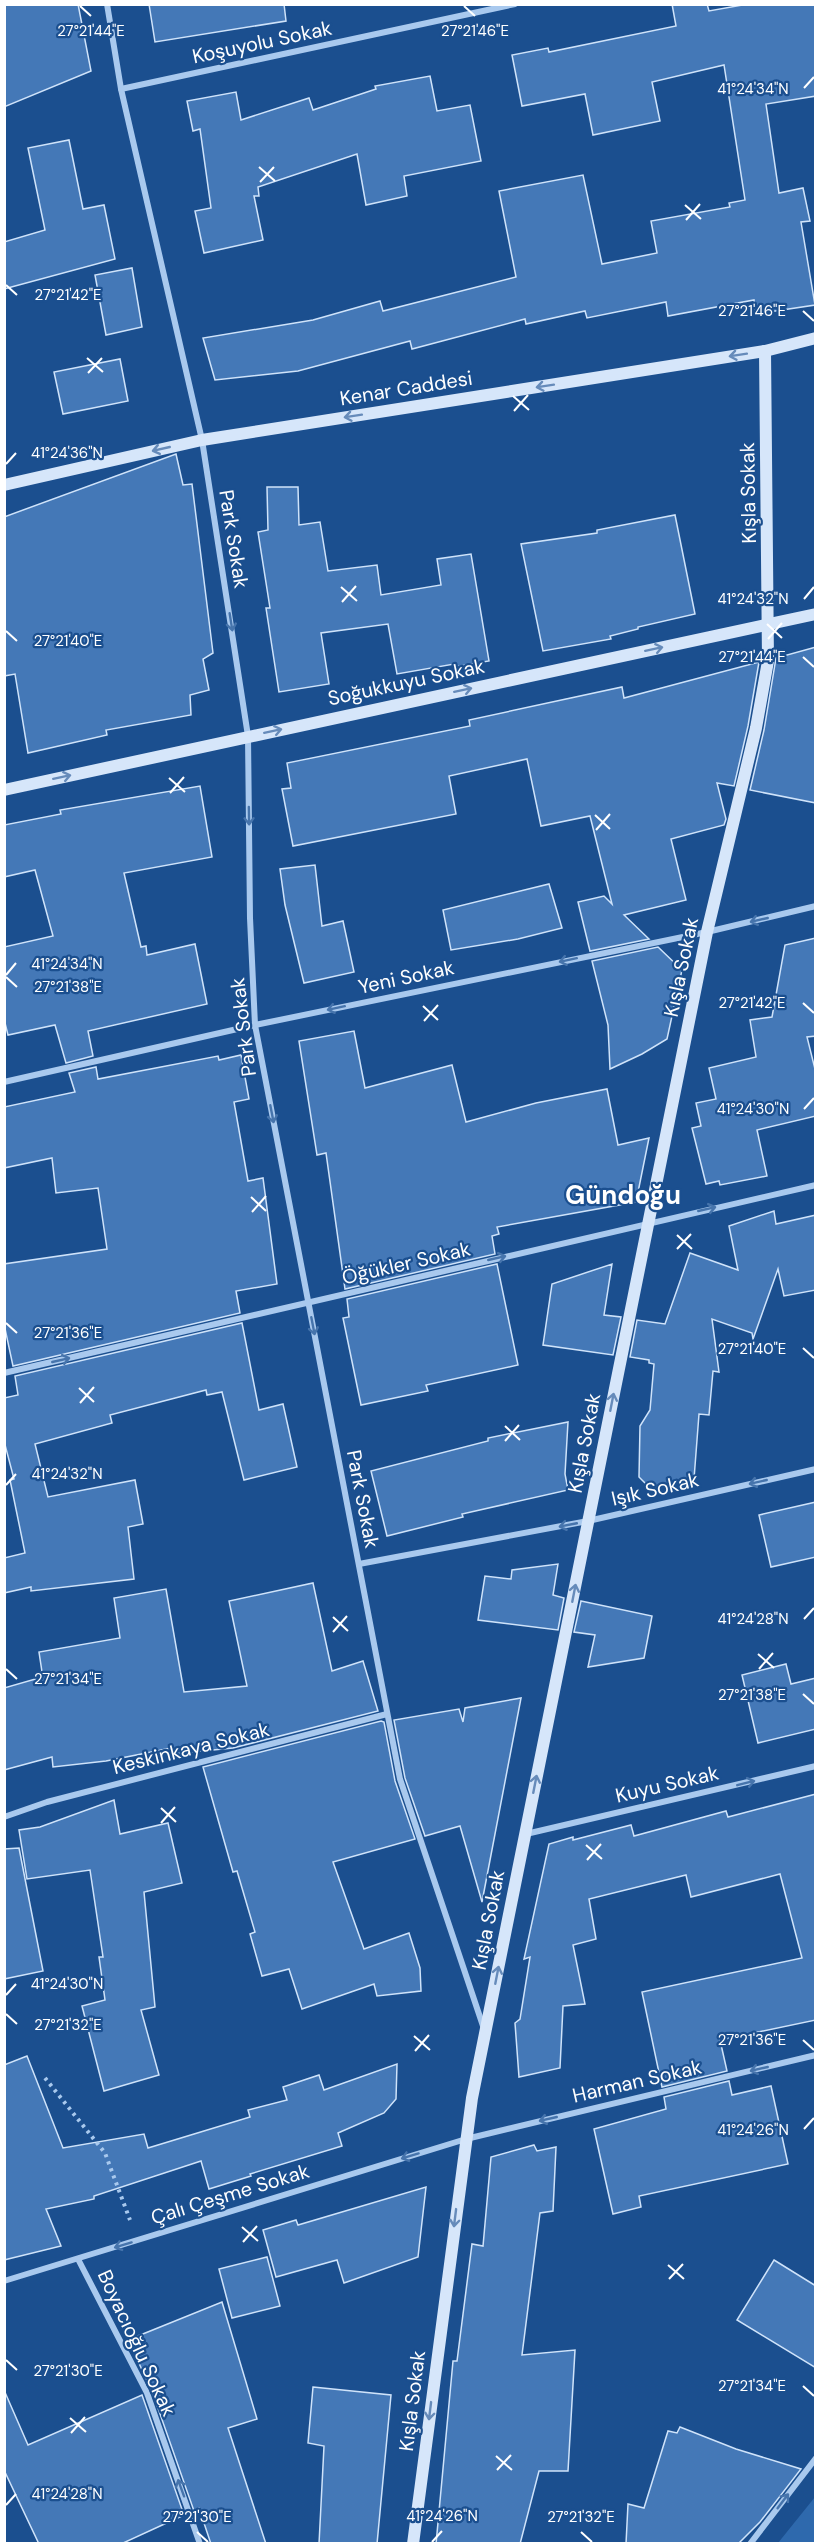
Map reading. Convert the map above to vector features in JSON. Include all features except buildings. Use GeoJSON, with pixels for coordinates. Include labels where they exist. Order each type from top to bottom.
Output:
{"type":"FeatureCollection","features":[{"type":"Feature","properties":{"kind":"street","name":"Park Sokak"},"geometry":{"type":"LineString","coordinates":[[107,4],[121,89],[202,440],[248,736],[250,918],[255,1025],[400,1779],[485,2032]]}},
{"type":"Feature","properties":{"kind":"street","name":"Koşuyolu Sokak"},"geometry":{"type":"LineString","coordinates":[[121,89],[515,4]]}},
{"type":"Feature","properties":{"kind":"street","name":"Kenar Caddesi"},"geometry":{"type":"LineString","coordinates":[[4,485],[202,440],[765,351],[816,339]]}},
{"type":"Feature","properties":{"kind":"street","name":"Kışla Sokak"},"geometry":{"type":"LineString","coordinates":[[413,2544],[466,2139],[485,2032],[707,932],[756,728],[768,662],[765,351]]}},
{"type":"Feature","properties":{"kind":"street","name":"Soğukkuyu Sokak"},"geometry":{"type":"LineString","coordinates":[[4,790],[816,614]]}},
{"type":"Feature","properties":{"kind":"street","name":"Yeni Sokak"},"geometry":{"type":"LineString","coordinates":[[4,1082],[255,1025],[707,932],[816,906]]}},
{"type":"Feature","properties":{"kind":"street","name":"Öğükler Sokak"},"geometry":{"type":"LineString","coordinates":[[4,1373],[816,1185]]}},
{"type":"Feature","properties":{"kind":"street","name":"Işık Sokak"},"geometry":{"type":"LineString","coordinates":[[359,1564],[588,1521],[816,1469]]}},
{"type":"Feature","properties":{"kind":"street","name":"Keskinkaya Sokak"},"geometry":{"type":"LineString","coordinates":[[4,1817],[47,1802],[387,1714]]}},
{"type":"Feature","properties":{"kind":"street","name":"Kuyu Sokak"},"geometry":{"type":"LineString","coordinates":[[525,1834],[816,1766]]}},
{"type":"Feature","properties":{"kind":"street","name":"Harman Sokak"},"geometry":{"type":"LineString","coordinates":[[466,2139],[816,2055]]}},
{"type":"Feature","properties":{"kind":"street","name":"Çalı Çeşme Sokak"},"geometry":{"type":"LineString","coordinates":[[4,2281],[466,2139]]}},
{"type":"Feature","properties":{"kind":"street","name":"Boyacıoğlu Sokak"},"geometry":{"type":"LineString","coordinates":[[78,2259],[147,2393],[201,2544]]}},
{"type":"Feature","properties":{"kind":"street"},"geometry":{"type":"LineString","coordinates":[[750,2544],[816,2458]]}},
{"type":"Feature","properties":{"kind":"path"},"geometry":{"type":"LineString","coordinates":[[45,2078],[105,2153],[138,2241]]}},
{"type":"Feature","properties":{"kind":"shaded area"},"geometry":{"type":"Polygon","coordinates":[[[815,2497],[815,2543],[778,2543],[815,2497]]]}},
{"type":"Feature","properties":{"kind":"district","name":"Gündoğu"},"geometry":{"type":"Point","coordinates":[623,1195]}}]}
